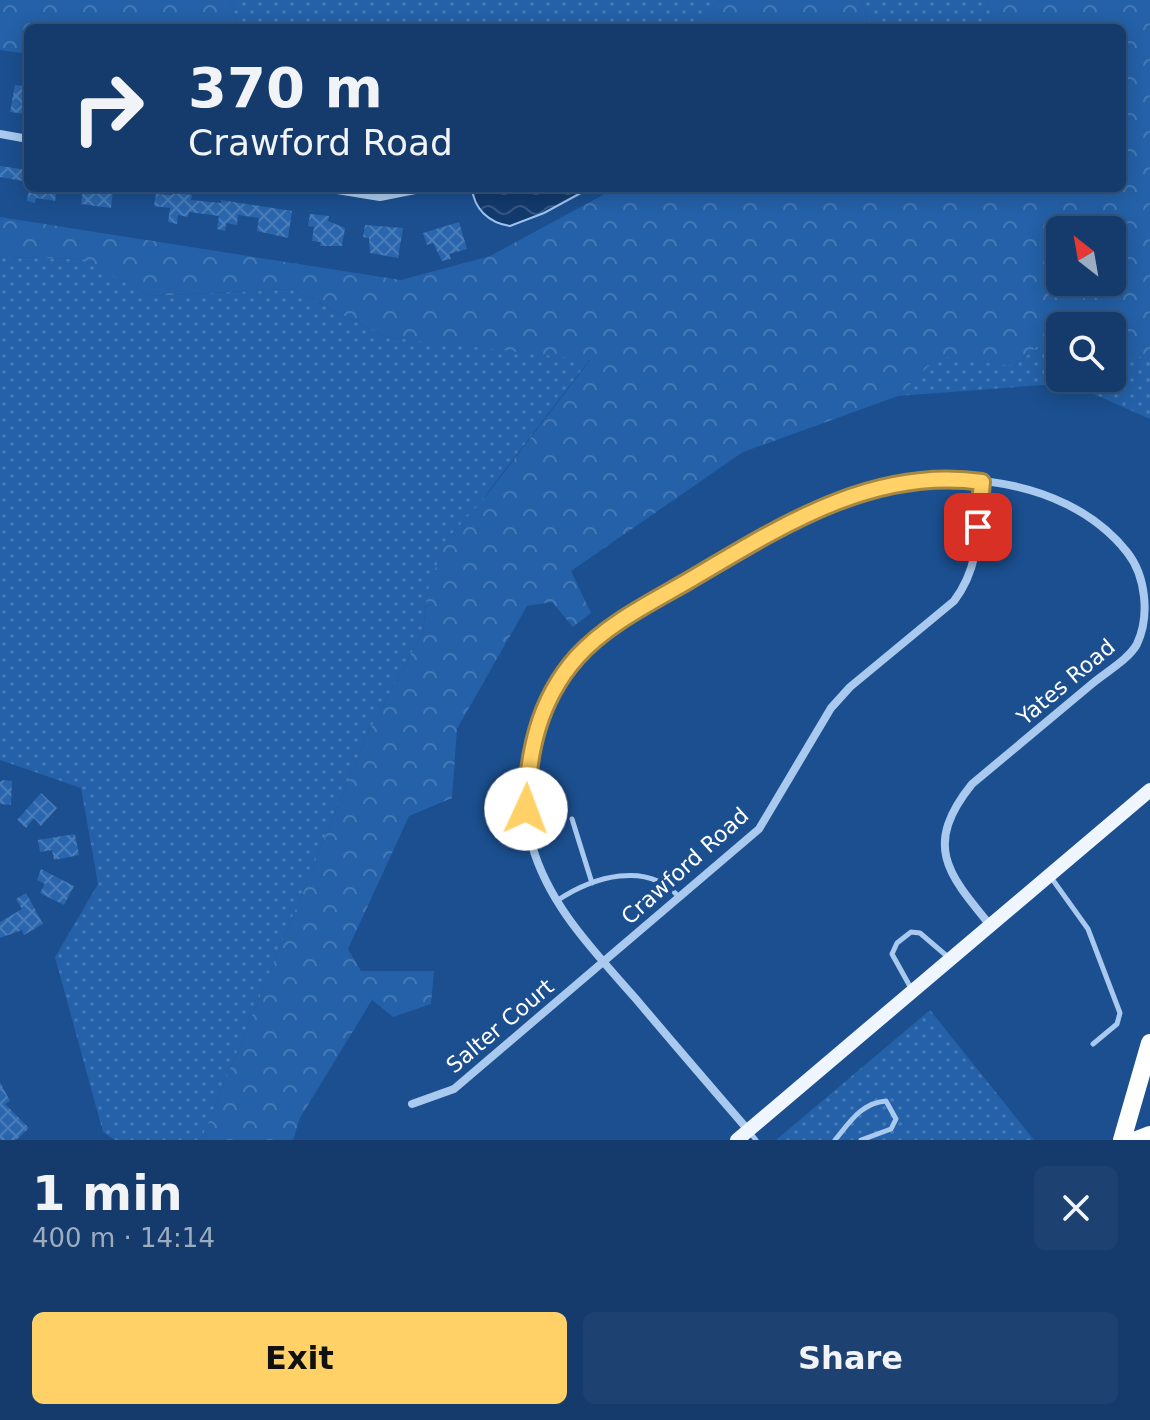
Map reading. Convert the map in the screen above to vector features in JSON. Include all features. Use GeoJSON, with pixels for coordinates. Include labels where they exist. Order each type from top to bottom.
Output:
{"type":"FeatureCollection","features":[{"type":"Feature","properties":{"kind":"highway"},"geometry":{"type":"LineString","coordinates":[[1122,1140],[1150,1043]]}},
{"type":"Feature","properties":{"kind":"highway"},"geometry":{"type":"LineString","coordinates":[[1137,1140],[1150,1135]]}},
{"type":"Feature","properties":{"kind":"main road"},"geometry":{"type":"LineString","coordinates":[[747,1137],[1150,790]]}},
{"type":"Feature","properties":{"kind":"street"},"geometry":{"type":"LineString","coordinates":[[0,134],[24,138]]}},
{"type":"Feature","properties":{"kind":"street"},"geometry":{"type":"LineString","coordinates":[[349,192],[380,197],[405,192]]}},
{"type":"Feature","properties":{"kind":"street","name":"Yates Road"},"geometry":{"type":"LineString","coordinates":[[747,1137],[556,901],[532,845],[526,809],[527,765],[538,721],[578,656],[622,620],[773,530],[838,499],[955,478],[1021,489],[1069,505],[1104,528],[1134,561],[1147,611],[1136,647],[972,784],[956,804],[946,824],[943,853],[959,888],[990,925]]}},
{"type":"Feature","properties":{"kind":"street","name":"Crawford Road"},"geometry":{"type":"LineString","coordinates":[[604,962],[759,829],[819,726],[841,698],[954,601],[965,586],[976,550],[982,482]]}},
{"type":"Feature","properties":{"kind":"street","name":"Salter Court"},"geometry":{"type":"LineString","coordinates":[[412,1104],[454,1089],[604,962]]}},
{"type":"Feature","properties":{"kind":"lane"},"geometry":{"type":"LineString","coordinates":[[572,819],[592,883]]}},
{"type":"Feature","properties":{"kind":"lane"},"geometry":{"type":"LineString","coordinates":[[556,901],[592,883],[638,875],[658,878],[679,898]]}},
{"type":"Feature","properties":{"kind":"lane"},"geometry":{"type":"LineString","coordinates":[[1049,875],[1088,929],[1120,1013],[1117,1024],[1093,1044]]}},
{"type":"Feature","properties":{"kind":"lane"},"geometry":{"type":"LineString","coordinates":[[913,991],[892,954],[897,943],[911,932],[920,933],[951,959]]}},
{"type":"Feature","properties":{"kind":"lane"},"geometry":{"type":"LineString","coordinates":[[835,1140],[860,1110],[873,1102],[886,1101],[896,1119],[891,1129],[861,1140]]}},
{"type":"Feature","properties":{"kind":"green space"},"geometry":{"type":"Polygon","coordinates":[[[0,0],[231,0],[237,24],[24,24],[24,53],[0,50],[0,0]]]}},
{"type":"Feature","properties":{"kind":"green space"},"geometry":{"type":"Polygon","coordinates":[[[231,0],[720,0],[701,24],[237,24],[231,0]]]}},
{"type":"Feature","properties":{"kind":"green space"},"geometry":{"type":"Polygon","coordinates":[[[720,0],[861,0],[867,18],[879,24],[701,24],[720,0]]]}},
{"type":"Feature","properties":{"kind":"green space"},"geometry":{"type":"Polygon","coordinates":[[[861,0],[987,0],[991,13],[986,24],[879,24],[867,18],[861,0]]]}},
{"type":"Feature","properties":{"kind":"green space"},"geometry":{"type":"Polygon","coordinates":[[[987,0],[1150,0],[1150,357],[1126,352],[1126,312],[1046,312],[1046,338],[1015,366],[939,356],[898,396],[743,452],[571,571],[591,613],[573,627],[552,602],[527,606],[457,729],[452,798],[409,816],[348,949],[361,971],[434,971],[431,1004],[393,1017],[372,1000],[300,1118],[293,1140],[201,1140],[367,735],[423,632],[427,593],[445,541],[482,501],[590,360],[386,337],[292,289],[150,296],[82,259],[0,257],[0,217],[401,280],[490,256],[604,192],[1126,192],[1126,24],[986,24],[991,13],[987,0]]]}},
{"type":"Feature","properties":{"kind":"green space"},"geometry":{"type":"Polygon","coordinates":[[[0,257],[83,259],[150,296],[292,289],[386,337],[590,359],[488,492],[427,593],[423,632],[367,735],[201,1140],[115,1140],[103,1132],[55,957],[98,884],[81,788],[0,760],[0,257]]]}},
{"type":"Feature","properties":{"kind":"green space"},"geometry":{"type":"Polygon","coordinates":[[[1046,338],[1046,385],[898,396],[939,355],[1015,366],[1046,338]]]}},
{"type":"Feature","properties":{"kind":"green space"},"geometry":{"type":"Polygon","coordinates":[[[1126,352],[1150,357],[1150,419],[1089,392],[1126,392],[1126,352]]]}},
{"type":"Feature","properties":{"kind":"green space"},"geometry":{"type":"Polygon","coordinates":[[[930,1010],[1034,1140],[776,1140],[930,1010]]]}},
{"type":"Feature","properties":{"kind":"water"},"geometry":{"type":"Polygon","coordinates":[[[472,192],[583,192],[544,213],[510,226],[495,222],[484,214],[472,192]]]}},
{"type":"Feature","properties":{"kind":"building"},"geometry":{"type":"Polygon","coordinates":[[[15,85],[24,86],[24,114],[10,112],[15,85]]]}},
{"type":"Feature","properties":{"kind":"building"},"geometry":{"type":"Polygon","coordinates":[[[0,166],[24,169],[24,181],[0,177],[0,166]]]}},
{"type":"Feature","properties":{"kind":"building"},"geometry":{"type":"Polygon","coordinates":[[[28,192],[56,192],[55,201],[36,198],[35,203],[27,201],[28,192]]]}},
{"type":"Feature","properties":{"kind":"building"},"geometry":{"type":"Polygon","coordinates":[[[82,192],[113,192],[111,208],[81,204],[82,192]]]}},
{"type":"Feature","properties":{"kind":"building"},"geometry":{"type":"Polygon","coordinates":[[[173,192],[192,195],[191,200],[221,203],[221,200],[292,211],[288,238],[257,231],[259,218],[238,215],[237,225],[226,223],[225,231],[217,229],[219,216],[189,212],[188,217],[178,215],[177,224],[168,222],[170,208],[154,206],[156,194],[172,195],[173,192]]]}},
{"type":"Feature","properties":{"kind":"building"},"geometry":{"type":"Polygon","coordinates":[[[310,214],[329,216],[328,221],[345,228],[342,246],[320,246],[321,242],[312,241],[314,227],[308,226],[310,214]]]}},
{"type":"Feature","properties":{"kind":"building"},"geometry":{"type":"Polygon","coordinates":[[[459,222],[467,249],[449,254],[451,259],[442,261],[433,243],[427,245],[423,233],[459,222]]]}},
{"type":"Feature","properties":{"kind":"building"},"geometry":{"type":"Polygon","coordinates":[[[365,225],[403,228],[398,258],[370,253],[369,238],[363,237],[365,225]]]}},
{"type":"Feature","properties":{"kind":"building"},"geometry":{"type":"Polygon","coordinates":[[[12,781],[11,805],[0,804],[0,782],[12,781]]]}},
{"type":"Feature","properties":{"kind":"building"},"geometry":{"type":"Polygon","coordinates":[[[41,793],[57,808],[41,826],[34,818],[26,828],[17,820],[41,793]]]}},
{"type":"Feature","properties":{"kind":"building"},"geometry":{"type":"Polygon","coordinates":[[[75,834],[79,855],[54,860],[52,850],[40,852],[38,840],[75,834]]]}},
{"type":"Feature","properties":{"kind":"building"},"geometry":{"type":"Polygon","coordinates":[[[41,869],[74,886],[64,905],[40,893],[45,884],[37,880],[41,869]]]}},
{"type":"Feature","properties":{"kind":"building"},"geometry":{"type":"Polygon","coordinates":[[[26,893],[43,924],[24,935],[22,930],[0,938],[0,922],[22,909],[16,899],[26,893]]]}},
{"type":"Feature","properties":{"kind":"building"},"geometry":{"type":"Polygon","coordinates":[[[0,1082],[10,1101],[5,1104],[29,1128],[16,1140],[0,1140],[0,1082]]]}},
{"type":"Feature","properties":{"kind":"route"},"geometry":{"type":"LineString","coordinates":[[526,809],[527,765],[538,721],[556,687],[578,656],[622,620],[773,530],[838,499],[880,488],[955,478],[982,482],[978,527]]}}]}
